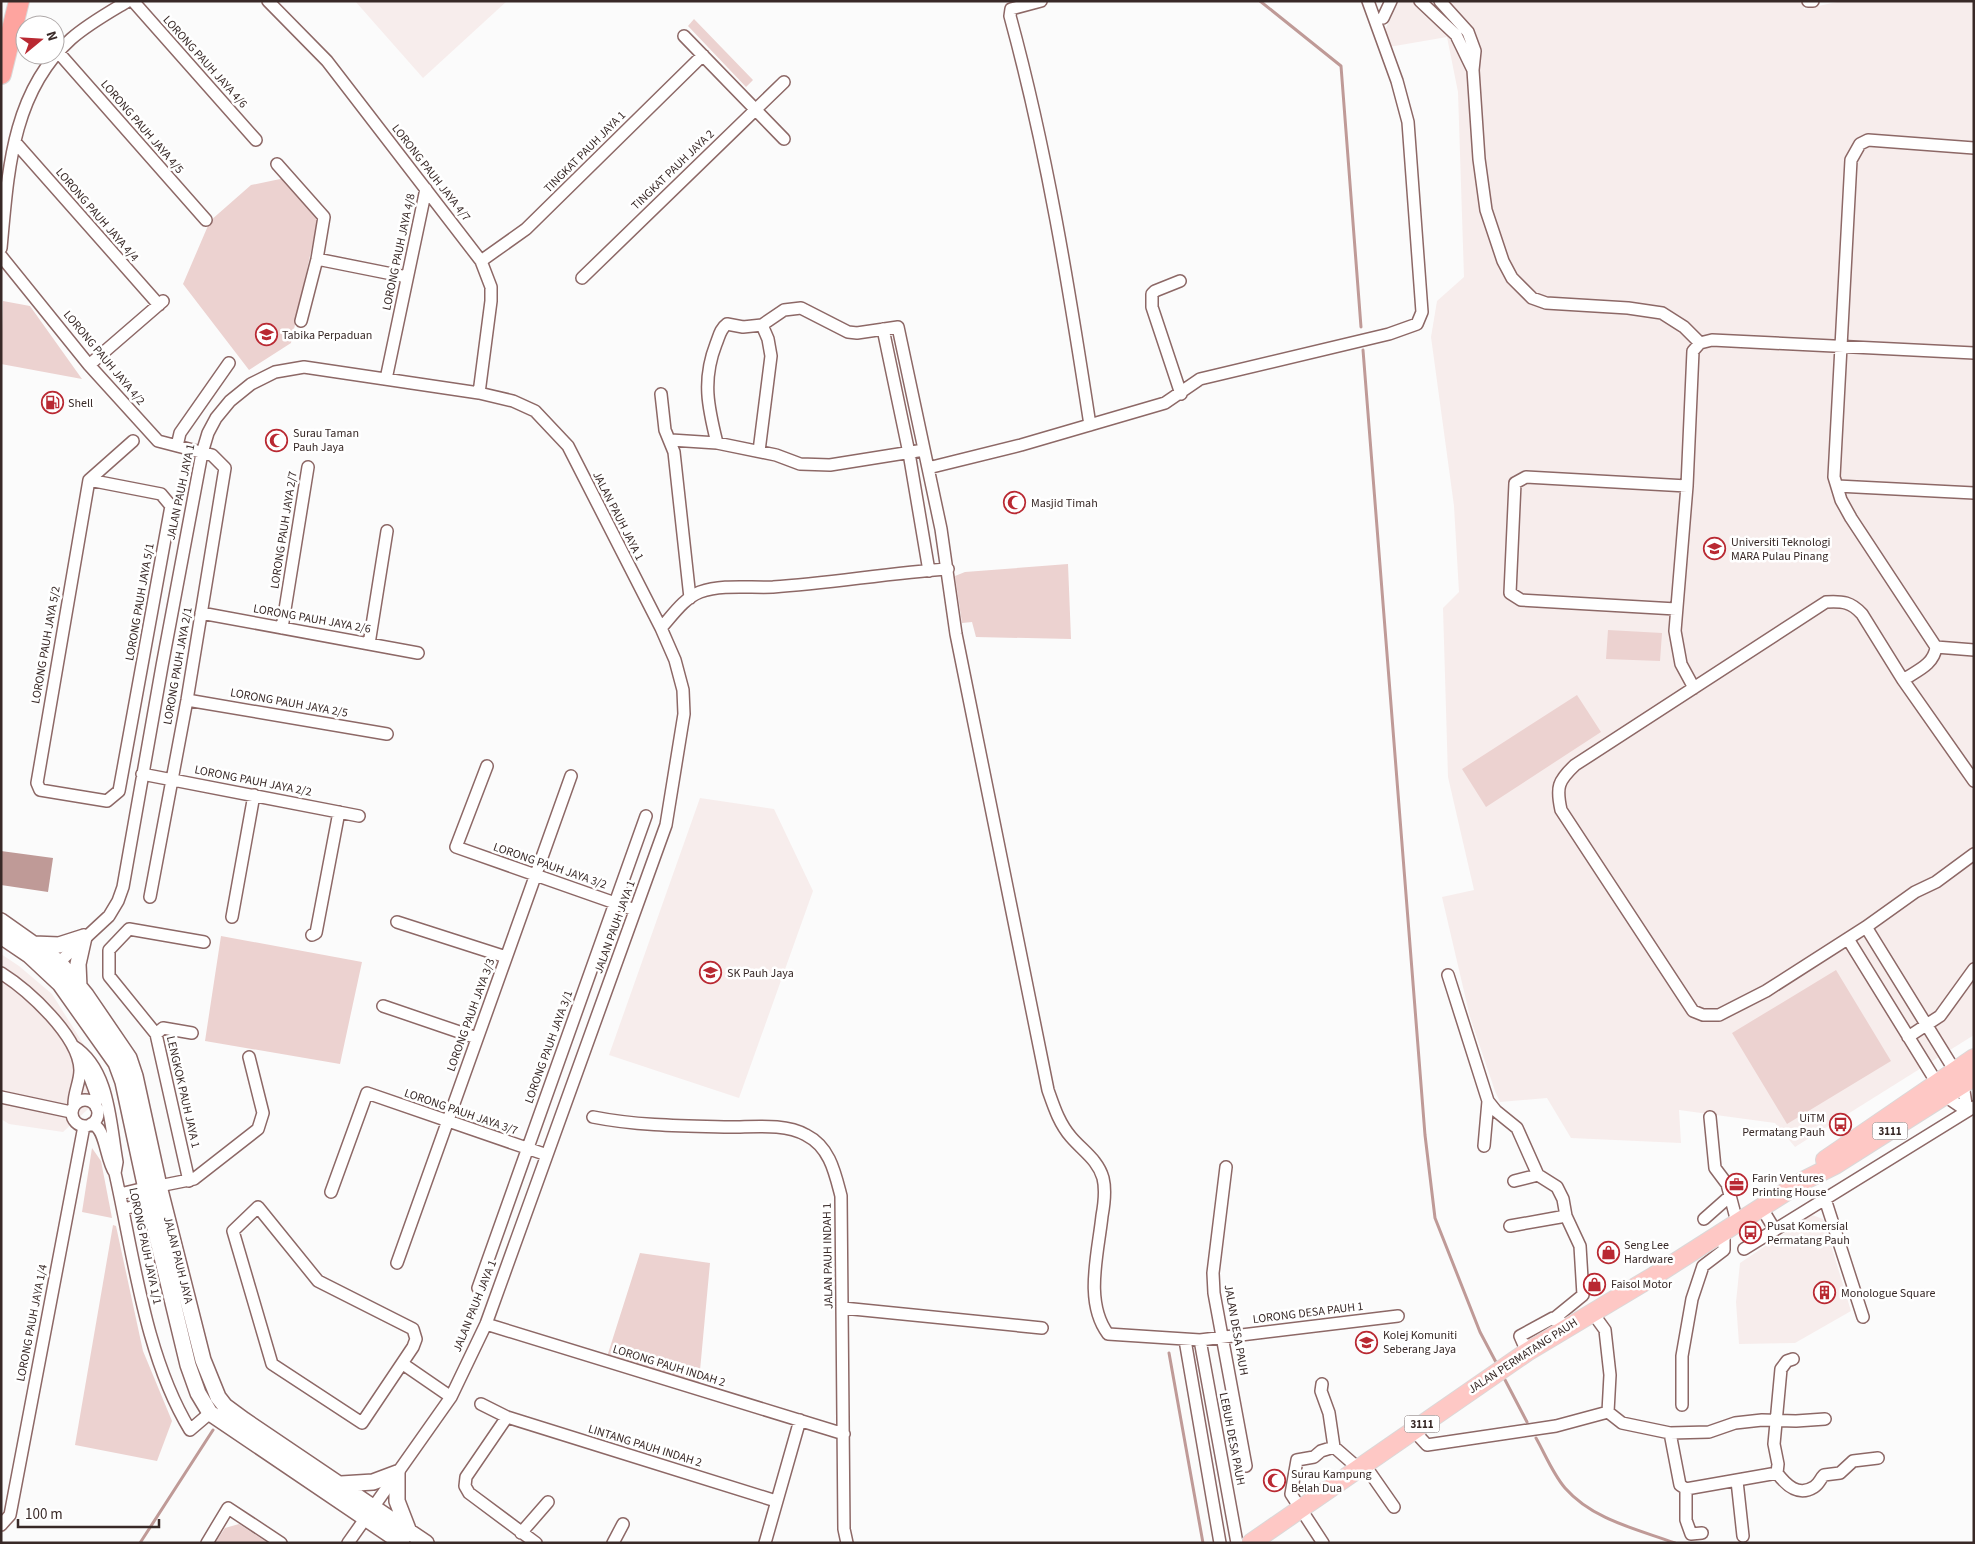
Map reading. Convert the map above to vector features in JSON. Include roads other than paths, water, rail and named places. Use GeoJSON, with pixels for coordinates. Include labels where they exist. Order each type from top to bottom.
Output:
{"type":"FeatureCollection","features":[{"type":"Feature","properties":{"kind":"highway"},"geometry":{"type":"LineString","coordinates":[[1,74],[19,1]]}},
{"type":"Feature","properties":{"kind":"main road","name":"JALAN PERMATANG PAUH"},"geometry":{"type":"LineString","coordinates":[[1251,1543],[1522,1356],[1560,1323],[1592,1312],[1721,1234],[1803,1181],[1829,1156],[1940,1089],[1964,1077],[1974,1058]]}},
{"type":"Feature","properties":{"kind":"street"},"geometry":{"type":"LineString","coordinates":[[65,46],[96,20],[128,1]]}},
{"type":"Feature","properties":{"kind":"street","name":"LORONG PAUH JAYA 4/6"},"geometry":{"type":"LineString","coordinates":[[133,1],[256,140]]}},
{"type":"Feature","properties":{"kind":"street","name":"LORONG PAUH JAYA 4/7"},"geometry":{"type":"LineString","coordinates":[[268,1],[327,61],[481,261],[491,287],[491,302],[479,393]]}},
{"type":"Feature","properties":{"kind":"street"},"geometry":{"type":"LineString","coordinates":[[1041,1],[1011,9],[1010,16],[1024,69],[1061,240],[1090,425]]}},
{"type":"Feature","properties":{"kind":"street"},"geometry":{"type":"LineString","coordinates":[[928,468],[1021,445],[1165,403],[1181,394],[1200,379],[1389,334],[1410,328],[1421,319],[1408,122],[1397,80],[1368,1]]}},
{"type":"Feature","properties":{"kind":"street"},"geometry":{"type":"LineString","coordinates":[[1383,18],[1391,1]]}},
{"type":"Feature","properties":{"kind":"street"},"geometry":{"type":"LineString","coordinates":[[1420,1],[1456,35],[1473,70]]}},
{"type":"Feature","properties":{"kind":"street"},"geometry":{"type":"LineString","coordinates":[[1440,1],[1468,32],[1475,51],[1473,70],[1479,159],[1486,210],[1503,261],[1522,289],[1532,298],[1546,303],[1628,308],[1662,313],[1684,326],[1700,343]]}},
{"type":"Feature","properties":{"kind":"street"},"geometry":{"type":"LineString","coordinates":[[1808,1],[1813,1]]}},
{"type":"Feature","properties":{"kind":"street"},"geometry":{"type":"LineString","coordinates":[[684,36],[784,139]]}},
{"type":"Feature","properties":{"kind":"street","name":"TINGKAT PAUH JAYA 1"},"geometry":{"type":"LineString","coordinates":[[481,261],[526,229],[703,55]]}},
{"type":"Feature","properties":{"kind":"street","name":"LORONG PAUH JAYA 4/5"},"geometry":{"type":"LineString","coordinates":[[65,60],[206,220]]}},
{"type":"Feature","properties":{"kind":"street"},"geometry":{"type":"LineString","coordinates":[[1,248],[6,197],[22,112],[33,88],[49,65]]}},
{"type":"Feature","properties":{"kind":"street","name":"TINGKAT PAUH JAYA 2"},"geometry":{"type":"LineString","coordinates":[[582,278],[784,82]]}},
{"type":"Feature","properties":{"kind":"street"},"geometry":{"type":"LineString","coordinates":[[1903,680],[1931,662],[1935,656],[1936,647],[1851,518],[1834,477],[1851,160],[1860,144],[1868,140],[1974,148]]}},
{"type":"Feature","properties":{"kind":"street","name":"LORONG PAUH JAYA 4/4"},"geometry":{"type":"LineString","coordinates":[[15,142],[140,284],[161,304],[89,365]]}},
{"type":"Feature","properties":{"kind":"street"},"geometry":{"type":"LineString","coordinates":[[276,164],[324,217],[317,259],[301,321]]}},
{"type":"Feature","properties":{"kind":"street","name":"LORONG PAUH JAYA 4/8"},"geometry":{"type":"LineString","coordinates":[[386,379],[426,189]]}},
{"type":"Feature","properties":{"kind":"street","name":"LORONG PAUH JAYA 4/2"},"geometry":{"type":"LineString","coordinates":[[1,256],[89,365],[158,441],[202,453]]}},
{"type":"Feature","properties":{"kind":"street"},"geometry":{"type":"LineString","coordinates":[[317,259],[407,277]]}},
{"type":"Feature","properties":{"kind":"street"},"geometry":{"type":"LineString","coordinates":[[1180,281],[1155,290],[1152,297],[1152,306],[1181,394]]}},
{"type":"Feature","properties":{"kind":"street"},"geometry":{"type":"LineString","coordinates":[[661,628],[690,598],[700,592],[720,588],[774,587],[929,570],[948,570],[898,327],[857,333],[848,332],[801,308],[784,310],[762,324],[743,327],[727,324],[722,328],[710,360],[706,381],[717,443]]}},
{"type":"Feature","properties":{"kind":"street"},"geometry":{"type":"LineString","coordinates":[[759,451],[771,356],[768,339],[762,324]]}},
{"type":"Feature","properties":{"kind":"street"},"geometry":{"type":"LineString","coordinates":[[883,329],[909,453],[929,570]]}},
{"type":"Feature","properties":{"kind":"street"},"geometry":{"type":"LineString","coordinates":[[1694,688],[1679,654],[1676,631],[1676,609],[1687,486],[1693,351],[1700,343],[1712,340],[1974,353]]}},
{"type":"Feature","properties":{"kind":"street"},"geometry":{"type":"LineString","coordinates":[[177,446],[180,433],[229,363]]}},
{"type":"Feature","properties":{"kind":"street","name":"JALAN PAUH JAYA 1"},"geometry":{"type":"LineString","coordinates":[[54,967],[84,937],[109,916],[118,901],[127,872],[142,774],[202,453],[216,418],[230,400],[251,384],[275,372],[304,367],[479,393],[513,401],[535,411],[568,446],[661,628],[675,660],[683,690],[684,714],[666,825],[486,1324],[451,1397],[348,1543]]}},
{"type":"Feature","properties":{"kind":"street"},"geometry":{"type":"LineString","coordinates":[[661,394],[665,430],[671,440],[690,598]]}},
{"type":"Feature","properties":{"kind":"street"},"geometry":{"type":"LineString","coordinates":[[671,440],[717,443],[776,455],[800,464],[830,465],[924,450]]}},
{"type":"Feature","properties":{"kind":"street"},"geometry":{"type":"LineString","coordinates":[[88,480],[133,441]]}},
{"type":"Feature","properties":{"kind":"street","name":"LORONG PAUH JAYA 2/1"},"geometry":{"type":"LineString","coordinates":[[150,897],[187,700],[225,468],[212,455],[202,453]]}},
{"type":"Feature","properties":{"kind":"street","name":"LORONG PAUH JAYA 2/7"},"geometry":{"type":"LineString","coordinates":[[282,628],[308,467]]}},
{"type":"Feature","properties":{"kind":"street"},"geometry":{"type":"LineString","coordinates":[[1676,609],[1521,600],[1514,597],[1510,593],[1515,483],[1526,477],[1687,486]]}},
{"type":"Feature","properties":{"kind":"street","name":"LORONG PAUH JAYA 5/1"},"geometry":{"type":"LineString","coordinates":[[88,480],[162,494],[171,506],[119,791]]}},
{"type":"Feature","properties":{"kind":"street","name":"LORONG PAUH JAYA 5/2"},"geometry":{"type":"LineString","coordinates":[[88,480],[36,783],[40,790],[107,801],[119,791]]}},
{"type":"Feature","properties":{"kind":"street"},"geometry":{"type":"LineString","coordinates":[[1837,486],[1974,492]]}},
{"type":"Feature","properties":{"kind":"street"},"geometry":{"type":"LineString","coordinates":[[369,644],[386,531]]}},
{"type":"Feature","properties":{"kind":"street","name":"LORONG DESA PAUH 1"},"geometry":{"type":"LineString","coordinates":[[948,570],[956,634],[1048,1090],[1058,1119],[1071,1137],[1098,1165],[1104,1180],[1104,1202],[1094,1302],[1100,1322],[1108,1334],[1200,1340],[1398,1316]]}},
{"type":"Feature","properties":{"kind":"street"},"geometry":{"type":"LineString","coordinates":[[1974,781],[1903,680],[1862,614],[1853,605],[1842,601],[1826,602],[1575,765],[1558,785],[1561,810],[1693,1011],[1703,1015],[1719,1015],[1766,991],[1848,939],[1915,892],[1936,882],[1974,854]]}},
{"type":"Feature","properties":{"kind":"street","name":"LORONG PAUH JAYA 2/6"},"geometry":{"type":"LineString","coordinates":[[201,613],[418,653]]}},
{"type":"Feature","properties":{"kind":"street"},"geometry":{"type":"LineString","coordinates":[[1936,647],[1974,650]]}},
{"type":"Feature","properties":{"kind":"street"},"geometry":{"type":"LineString","coordinates":[[142,663],[162,666]]}},
{"type":"Feature","properties":{"kind":"street","name":"LORONG PAUH JAYA 2/5"},"geometry":{"type":"LineString","coordinates":[[187,700],[387,734]]}},
{"type":"Feature","properties":{"kind":"street","name":"LORONG PAUH JAYA 3/2"},"geometry":{"type":"LineString","coordinates":[[487,766],[456,847],[635,910]]}},
{"type":"Feature","properties":{"kind":"street","name":"LORONG PAUH JAYA 2/2"},"geometry":{"type":"LineString","coordinates":[[142,774],[359,816]]}},
{"type":"Feature","properties":{"kind":"street","name":"LORONG PAUH JAYA 3/3"},"geometry":{"type":"LineString","coordinates":[[397,1263],[571,776]]}},
{"type":"Feature","properties":{"kind":"street"},"geometry":{"type":"LineString","coordinates":[[232,917],[254,796]]}},
{"type":"Feature","properties":{"kind":"street"},"geometry":{"type":"LineString","coordinates":[[312,935],[316,933],[339,812]]}},
{"type":"Feature","properties":{"kind":"street","name":"LORONG PAUH JAYA 3/1"},"geometry":{"type":"LineString","coordinates":[[478,1288],[646,816]]}},
{"type":"Feature","properties":{"kind":"street","name":"JALAN PAUH JAYA"},"geometry":{"type":"LineString","coordinates":[[1,921],[34,944],[54,967],[79,988],[122,1048],[132,1066],[152,1187],[148,1203],[193,1381],[203,1404],[210,1413],[405,1537],[426,1543]]}},
{"type":"Feature","properties":{"kind":"street"},"geometry":{"type":"LineString","coordinates":[[397,922],[506,957]]}},
{"type":"Feature","properties":{"kind":"street"},"geometry":{"type":"LineString","coordinates":[[1866,927],[1928,1025],[1964,1077],[1971,1109]]}},
{"type":"Feature","properties":{"kind":"street","name":"LENGKOK PAUH JAYA 1"},"geometry":{"type":"LineString","coordinates":[[189,1181],[156,1034],[108,976],[109,950],[129,929],[204,942]]}},
{"type":"Feature","properties":{"kind":"street","name":"JALAN PAUH JAYA"},"geometry":{"type":"LineString","coordinates":[[1,936],[29,955],[54,967],[60,984],[116,1063],[203,1360],[218,1397],[225,1406],[244,1420],[340,1484],[369,1513]]}},
{"type":"Feature","properties":{"kind":"street"},"geometry":{"type":"LineString","coordinates":[[34,944],[59,945],[84,937]]}},
{"type":"Feature","properties":{"kind":"street"},"geometry":{"type":"LineString","coordinates":[[79,988],[78,964],[84,937]]}},
{"type":"Feature","properties":{"kind":"street"},"geometry":{"type":"LineString","coordinates":[[1848,939],[1940,1089],[1971,1109]]}},
{"type":"Feature","properties":{"kind":"street"},"geometry":{"type":"LineString","coordinates":[[1908,1037],[1940,1016],[1974,969]]}},
{"type":"Feature","properties":{"kind":"street"},"geometry":{"type":"LineString","coordinates":[[1,973],[40,1004],[77,1048],[80,1069],[74,1094],[73,1120],[87,1125],[98,1126],[102,1131],[109,1164],[115,1173]]}},
{"type":"Feature","properties":{"kind":"street"},"geometry":{"type":"LineString","coordinates":[[1448,976],[1488,1101],[1496,1111],[1517,1128],[1538,1175],[1557,1188],[1563,1200],[1566,1216],[1580,1246],[1584,1289],[1581,1298],[1560,1323]]}},
{"type":"Feature","properties":{"kind":"street"},"geometry":{"type":"LineString","coordinates":[[1884,998],[1904,986]]}},
{"type":"Feature","properties":{"kind":"street"},"geometry":{"type":"LineString","coordinates":[[383,1006],[477,1038]]}},
{"type":"Feature","properties":{"kind":"street"},"geometry":{"type":"LineString","coordinates":[[156,1034],[163,1028],[192,1033]]}},
{"type":"Feature","properties":{"kind":"street","name":"LORONG PAUH JAYA 1/1"},"geometry":{"type":"LineString","coordinates":[[77,1048],[96,1094],[117,1162],[115,1173],[156,1352],[182,1416],[190,1430],[210,1413]]}},
{"type":"Feature","properties":{"kind":"street"},"geometry":{"type":"LineString","coordinates":[[120,1194],[189,1181],[201,1175],[258,1129],[262,1122],[263,1113],[249,1057]]}},
{"type":"Feature","properties":{"kind":"street","name":"LORONG PAUH JAYA 3/7"},"geometry":{"type":"LineString","coordinates":[[331,1192],[367,1093],[547,1155]]}},
{"type":"Feature","properties":{"kind":"street"},"geometry":{"type":"LineString","coordinates":[[1,1097],[73,1108],[86,1099],[100,1109],[96,1118],[87,1125]]}},
{"type":"Feature","properties":{"kind":"street"},"geometry":{"type":"LineString","coordinates":[[1484,1146],[1488,1101]]}},
{"type":"Feature","properties":{"kind":"street"},"geometry":{"type":"LineString","coordinates":[[1744,1249],[1971,1109]]}},
{"type":"Feature","properties":{"kind":"street","name":"JALAN PAUH INDAH 1"},"geometry":{"type":"LineString","coordinates":[[593,1117],[675,1126],[782,1128],[806,1135],[825,1150],[834,1169],[841,1196],[844,1529],[847,1543]]}},
{"type":"Feature","properties":{"kind":"street"},"geometry":{"type":"LineString","coordinates":[[1710,1117],[1715,1168],[1727,1184],[1737,1222]]}},
{"type":"Feature","properties":{"kind":"street","name":"LORONG PAUH JAYA 1/4"},"geometry":{"type":"LineString","coordinates":[[2,1524],[10,1515],[87,1125]]}},
{"type":"Feature","properties":{"kind":"street","name":"JALAN DESA PAUH"},"geometry":{"type":"LineString","coordinates":[[1226,1167],[1213,1273],[1214,1293],[1246,1466]]}},
{"type":"Feature","properties":{"kind":"street"},"geometry":{"type":"LineString","coordinates":[[1514,1181],[1538,1175]]}},
{"type":"Feature","properties":{"kind":"street"},"geometry":{"type":"LineString","coordinates":[[1704,1219],[1730,1196]]}},
{"type":"Feature","properties":{"kind":"street"},"geometry":{"type":"LineString","coordinates":[[1825,1199],[1863,1317]]}},
{"type":"Feature","properties":{"kind":"street"},"geometry":{"type":"LineString","coordinates":[[123,1209],[148,1203]]}},
{"type":"Feature","properties":{"kind":"street"},"geometry":{"type":"LineString","coordinates":[[258,1207],[318,1281],[413,1329],[416,1339],[403,1364],[362,1423],[272,1364],[233,1231],[258,1207]]}},
{"type":"Feature","properties":{"kind":"street"},"geometry":{"type":"LineString","coordinates":[[1761,1207],[1775,1230]]}},
{"type":"Feature","properties":{"kind":"street"},"geometry":{"type":"LineString","coordinates":[[1510,1226],[1566,1216]]}},
{"type":"Feature","properties":{"kind":"street"},"geometry":{"type":"LineString","coordinates":[[1682,1405],[1682,1356],[1692,1299],[1703,1266],[1724,1250],[1724,1238],[1721,1234]]}},
{"type":"Feature","properties":{"kind":"street"},"geometry":{"type":"LineString","coordinates":[[1691,1252],[1703,1266]]}},
{"type":"Feature","properties":{"kind":"street"},"geometry":{"type":"LineString","coordinates":[[843,1308],[1042,1328]]}},
{"type":"Feature","properties":{"kind":"street"},"geometry":{"type":"LineString","coordinates":[[1592,1312],[1605,1330],[1610,1375],[1608,1412]]}},
{"type":"Feature","properties":{"kind":"street","name":"LORONG PAUH INDAH 2"},"geometry":{"type":"LineString","coordinates":[[486,1324],[844,1434]]}},
{"type":"Feature","properties":{"kind":"street"},"geometry":{"type":"LineString","coordinates":[[1185,1340],[1220,1543]]}},
{"type":"Feature","properties":{"kind":"street","name":"LEBUH DESA PAUH"},"geometry":{"type":"LineString","coordinates":[[1200,1340],[1237,1543]]}},
{"type":"Feature","properties":{"kind":"street"},"geometry":{"type":"LineString","coordinates":[[1793,1359],[1787,1361],[1781,1368],[1778,1420],[1774,1444],[1778,1464],[1777,1473],[1788,1487],[1794,1490],[1808,1490],[1818,1484],[1824,1475],[1840,1473],[1853,1461],[1878,1458]]}},
{"type":"Feature","properties":{"kind":"street"},"geometry":{"type":"LineString","coordinates":[[403,1364],[451,1397]]}},
{"type":"Feature","properties":{"kind":"street"},"geometry":{"type":"LineString","coordinates":[[1322,1384],[1321,1391],[1328,1413],[1334,1448],[1361,1466],[1394,1507]]}},
{"type":"Feature","properties":{"kind":"street","name":"LINTANG PAUH INDAH 2"},"geometry":{"type":"LineString","coordinates":[[481,1404],[507,1417],[776,1501]]}},
{"type":"Feature","properties":{"kind":"street"},"geometry":{"type":"LineString","coordinates":[[1413,1430],[1427,1444],[1556,1426],[1608,1412]]}},
{"type":"Feature","properties":{"kind":"street"},"geometry":{"type":"LineString","coordinates":[[1608,1412],[1622,1423],[1670,1433],[1709,1432],[1734,1423],[1825,1419]]}},
{"type":"Feature","properties":{"kind":"street"},"geometry":{"type":"LineString","coordinates":[[507,1417],[466,1477],[464,1486],[469,1493],[521,1534],[536,1543]]}},
{"type":"Feature","properties":{"kind":"street"},"geometry":{"type":"LineString","coordinates":[[765,1543],[800,1420]]}},
{"type":"Feature","properties":{"kind":"street"},"geometry":{"type":"LineString","coordinates":[[1670,1433],[1678,1480],[1686,1489],[1687,1528],[1691,1534],[1702,1533]]}},
{"type":"Feature","properties":{"kind":"street"},"geometry":{"type":"LineString","coordinates":[[1323,1543],[1292,1494],[1297,1460],[1314,1457],[1321,1451],[1334,1448]]}},
{"type":"Feature","properties":{"kind":"street"},"geometry":{"type":"LineString","coordinates":[[340,1484],[373,1482],[397,1473],[397,1501],[405,1537]]}},
{"type":"Feature","properties":{"kind":"street"},"geometry":{"type":"LineString","coordinates":[[1686,1489],[1777,1473]]}},
{"type":"Feature","properties":{"kind":"street"},"geometry":{"type":"LineString","coordinates":[[1736,1481],[1743,1536]]}},
{"type":"Feature","properties":{"kind":"street"},"geometry":{"type":"LineString","coordinates":[[521,1534],[548,1502]]}},
{"type":"Feature","properties":{"kind":"street"},"geometry":{"type":"LineString","coordinates":[[207,1543],[228,1508],[281,1543]]}},
{"type":"Feature","properties":{"kind":"street"},"geometry":{"type":"LineString","coordinates":[[613,1543],[623,1524]]}},
{"type":"Feature","properties":{"kind":"waterway"},"geometry":{"type":"LineString","coordinates":[[1260,1],[1341,66],[1361,327]]}},
{"type":"Feature","properties":{"kind":"waterway"},"geometry":{"type":"LineString","coordinates":[[1363,350],[1425,1135],[1435,1218],[1480,1332],[1498,1366]]}},
{"type":"Feature","properties":{"kind":"waterway"},"geometry":{"type":"LineString","coordinates":[[1169,1353],[1203,1543]]}},
{"type":"Feature","properties":{"kind":"waterway"},"geometry":{"type":"LineString","coordinates":[[1503,1376],[1527,1422]]}},
{"type":"Feature","properties":{"kind":"waterway"},"geometry":{"type":"LineString","coordinates":[[140,1543],[213,1430]]}},
{"type":"Feature","properties":{"kind":"waterway"},"geometry":{"type":"LineString","coordinates":[[1536,1438],[1557,1477],[1576,1499],[1602,1516],[1675,1543]]}},
{"type":"Feature","properties":{"kind":"place","name":"Tabika Perpaduan"},"geometry":{"type":"Point","coordinates":[266,335]}},
{"type":"Feature","properties":{"kind":"place","name":"Shell"},"geometry":{"type":"Point","coordinates":[52,403]}},
{"type":"Feature","properties":{"kind":"place","name":"Surau Taman Pauh Jaya"},"geometry":{"type":"Point","coordinates":[277,440]}},
{"type":"Feature","properties":{"kind":"place","name":"Masjid Timah"},"geometry":{"type":"Point","coordinates":[1015,503]}},
{"type":"Feature","properties":{"kind":"place","name":"Universiti Teknologi MARA Pulau Pinang"},"geometry":{"type":"Point","coordinates":[1715,549]}},
{"type":"Feature","properties":{"kind":"place","name":"SK Pauh Jaya"},"geometry":{"type":"Point","coordinates":[711,973]}},
{"type":"Feature","properties":{"kind":"place","name":"UiTM Permatang Pauh"},"geometry":{"type":"Point","coordinates":[1841,1125]}},
{"type":"Feature","properties":{"kind":"place","name":"Farin Ventures Printing House"},"geometry":{"type":"Point","coordinates":[1736,1185]}},
{"type":"Feature","properties":{"kind":"place","name":"Pusat Komersial Permatang Pauh"},"geometry":{"type":"Point","coordinates":[1751,1233]}},
{"type":"Feature","properties":{"kind":"place","name":"Seng Lee Hardware"},"geometry":{"type":"Point","coordinates":[1608,1252]}},
{"type":"Feature","properties":{"kind":"place","name":"Faisol Motor"},"geometry":{"type":"Point","coordinates":[1595,1284]}},
{"type":"Feature","properties":{"kind":"place","name":"Monologue Square"},"geometry":{"type":"Point","coordinates":[1825,1293]}},
{"type":"Feature","properties":{"kind":"place","name":"Kolej Komuniti Seberang Jaya"},"geometry":{"type":"Point","coordinates":[1367,1342]}},
{"type":"Feature","properties":{"kind":"place","name":"Surau Kampung Belah Dua"},"geometry":{"type":"Point","coordinates":[1275,1481]}}]}
